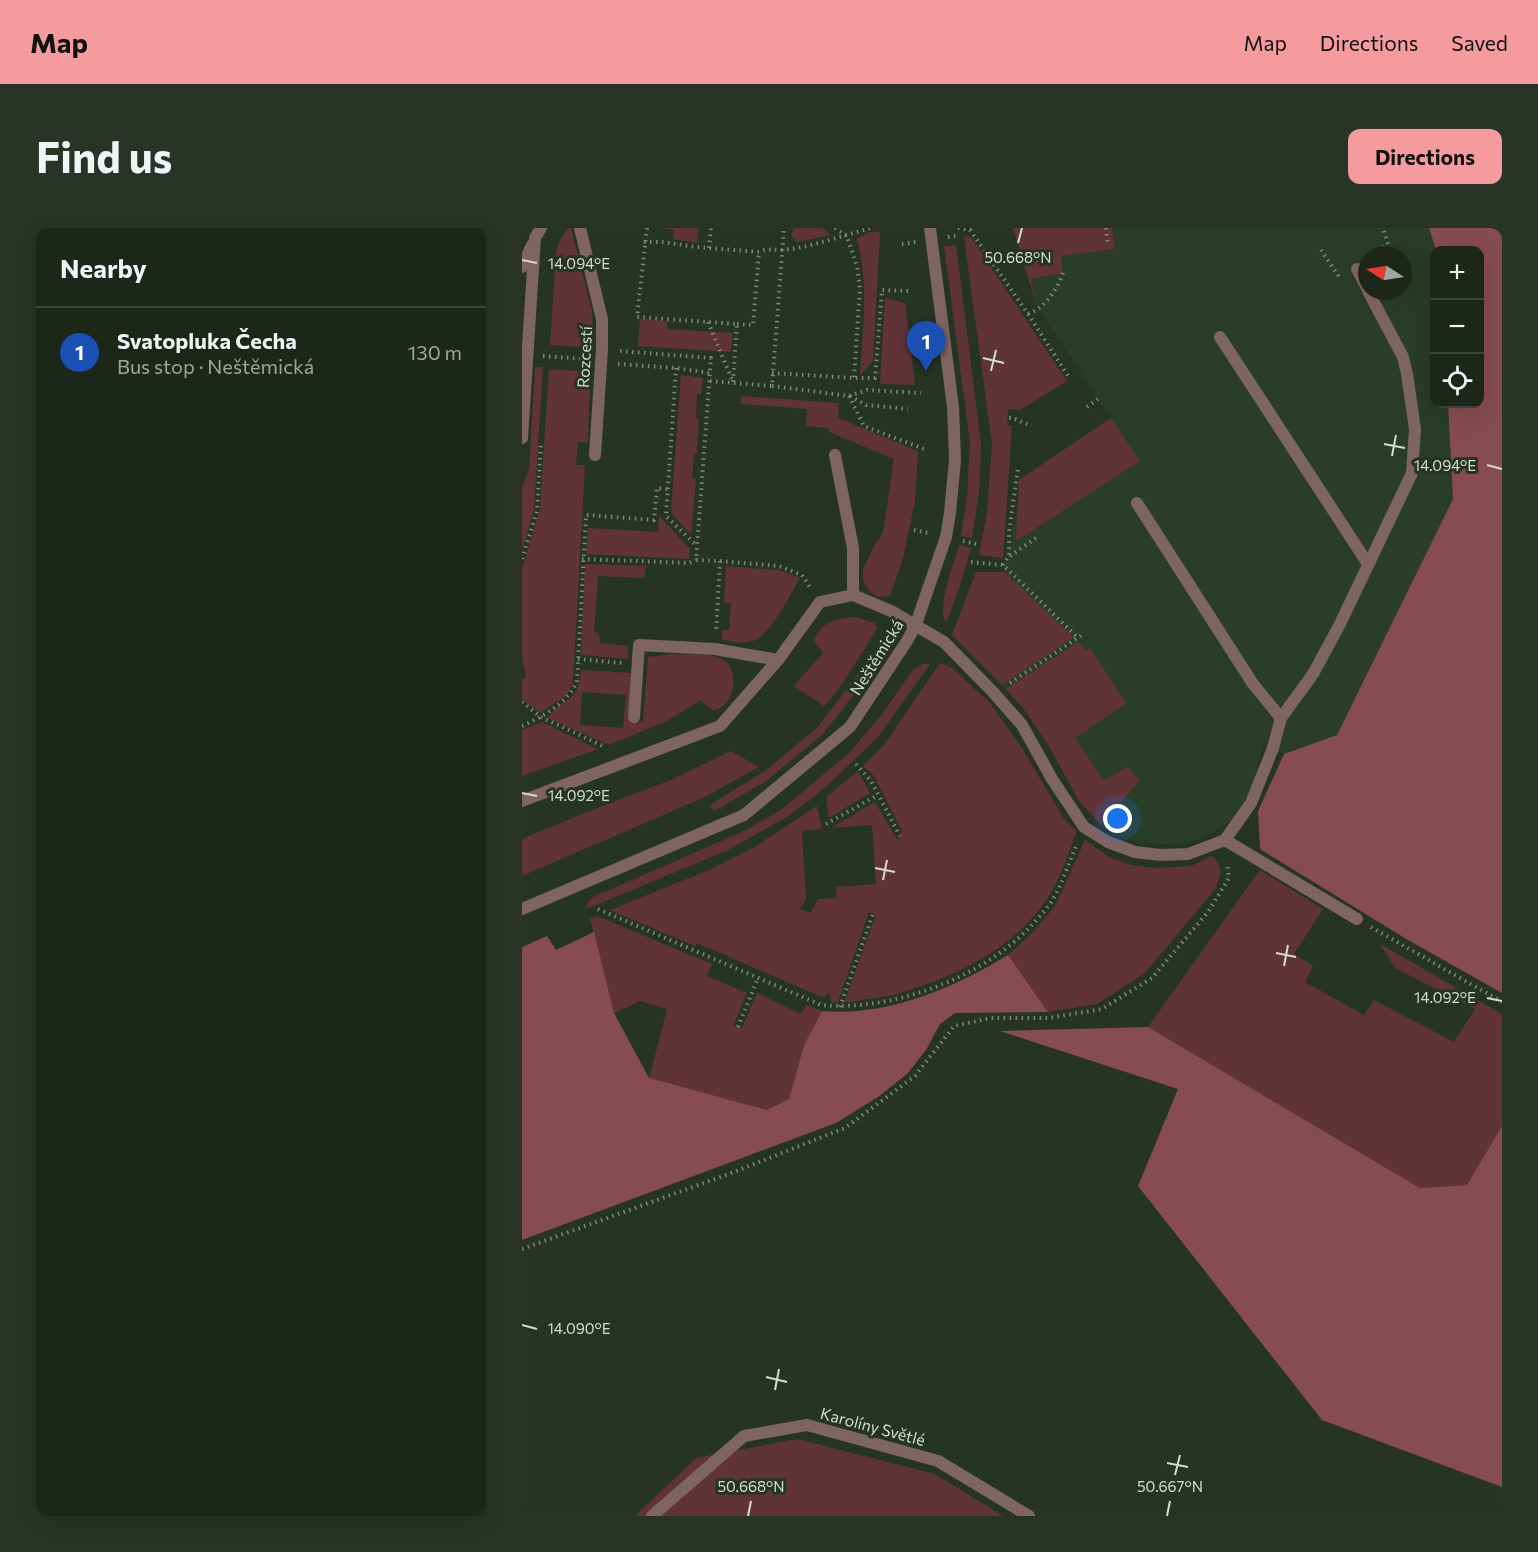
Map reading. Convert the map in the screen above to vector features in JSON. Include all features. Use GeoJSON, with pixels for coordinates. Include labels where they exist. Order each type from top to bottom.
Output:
{"type":"FeatureCollection","features":[{"type":"Feature","properties":{"kind":"street","name":"Rozcestí"},"geometry":{"type":"LineString","coordinates":[[580,228],[602,320],[595,455]]}},
{"type":"Feature","properties":{"kind":"street","name":"Neštěmická"},"geometry":{"type":"LineString","coordinates":[[522,909],[744,815],[850,727],[907,641],[916,624],[946,537],[955,460],[953,407],[930,228]]}},
{"type":"Feature","properties":{"kind":"street"},"geometry":{"type":"LineString","coordinates":[[522,267],[538,233]]}},
{"type":"Feature","properties":{"kind":"street"},"geometry":{"type":"LineString","coordinates":[[522,438],[538,233]]}},
{"type":"Feature","properties":{"kind":"street"},"geometry":{"type":"LineString","coordinates":[[522,801],[720,726],[778,660],[820,602],[853,595],[891,611],[944,642],[1022,725],[1052,778],[1084,827],[1108,842],[1135,852],[1161,855],[1188,854],[1225,840],[1251,803],[1273,748],[1281,718],[1313,675],[1412,473],[1415,429],[1410,388],[1403,357],[1373,300]]}},
{"type":"Feature","properties":{"kind":"street"},"geometry":{"type":"LineString","coordinates":[[1220,337],[1368,564]]}},
{"type":"Feature","properties":{"kind":"street"},"geometry":{"type":"LineString","coordinates":[[835,455],[853,548],[853,595]]}},
{"type":"Feature","properties":{"kind":"street"},"geometry":{"type":"LineString","coordinates":[[1137,503],[1253,684],[1281,718]]}},
{"type":"Feature","properties":{"kind":"street"},"geometry":{"type":"LineString","coordinates":[[634,717],[639,645],[715,649],[778,660]]}},
{"type":"Feature","properties":{"kind":"street"},"geometry":{"type":"LineString","coordinates":[[1225,840],[1357,919]]}},
{"type":"Feature","properties":{"kind":"street","name":"Karolíny Světlé"},"geometry":{"type":"LineString","coordinates":[[652,1516],[744,1436],[807,1425],[938,1461],[1029,1516]]}},
{"type":"Feature","properties":{"kind":"path"},"geometry":{"type":"LineString","coordinates":[[647,228],[637,317],[753,325],[759,252]]}},
{"type":"Feature","properties":{"kind":"path"},"geometry":{"type":"LineString","coordinates":[[709,248],[711,228]]}},
{"type":"Feature","properties":{"kind":"path"},"geometry":{"type":"LineString","coordinates":[[772,386],[784,228]]}},
{"type":"Feature","properties":{"kind":"path"},"geometry":{"type":"LineString","coordinates":[[835,228],[847,236],[857,267],[860,288],[854,378]]}},
{"type":"Feature","properties":{"kind":"path"},"geometry":{"type":"LineString","coordinates":[[644,242],[759,252],[765,249],[783,250],[872,228]]}},
{"type":"Feature","properties":{"kind":"path"},"geometry":{"type":"LineString","coordinates":[[958,228],[970,230],[1070,379]]}},
{"type":"Feature","properties":{"kind":"path"},"geometry":{"type":"LineString","coordinates":[[1106,228],[1108,244]]}},
{"type":"Feature","properties":{"kind":"path"},"geometry":{"type":"LineString","coordinates":[[1383,228],[1388,244],[1385,246]]}},
{"type":"Feature","properties":{"kind":"path"},"geometry":{"type":"LineString","coordinates":[[902,244],[920,241]]}},
{"type":"Feature","properties":{"kind":"path"},"geometry":{"type":"LineString","coordinates":[[1028,314],[1039,310],[1051,295],[1063,273]]}},
{"type":"Feature","properties":{"kind":"path"},"geometry":{"type":"LineString","coordinates":[[772,373],[875,378],[882,290],[908,291]]}},
{"type":"Feature","properties":{"kind":"path"},"geometry":{"type":"LineString","coordinates":[[708,322],[733,383]]}},
{"type":"Feature","properties":{"kind":"path"},"geometry":{"type":"LineString","coordinates":[[733,383],[737,324]]}},
{"type":"Feature","properties":{"kind":"path"},"geometry":{"type":"LineString","coordinates":[[602,348],[711,358],[696,560]]}},
{"type":"Feature","properties":{"kind":"path"},"geometry":{"type":"LineString","coordinates":[[550,357],[593,359]]}},
{"type":"Feature","properties":{"kind":"path"},"geometry":{"type":"LineString","coordinates":[[615,364],[710,373]]}},
{"type":"Feature","properties":{"kind":"path"},"geometry":{"type":"LineString","coordinates":[[676,368],[666,516],[697,546]]}},
{"type":"Feature","properties":{"kind":"path"},"geometry":{"type":"LineString","coordinates":[[710,381],[849,396],[866,405],[908,409]]}},
{"type":"Feature","properties":{"kind":"path"},"geometry":{"type":"LineString","coordinates":[[849,396],[867,390],[921,393]]}},
{"type":"Feature","properties":{"kind":"path"},"geometry":{"type":"LineString","coordinates":[[849,396],[864,426],[924,449]]}},
{"type":"Feature","properties":{"kind":"path"},"geometry":{"type":"LineString","coordinates":[[1087,407],[1098,399]]}},
{"type":"Feature","properties":{"kind":"path"},"geometry":{"type":"LineString","coordinates":[[1009,418],[1032,425]]}},
{"type":"Feature","properties":{"kind":"path"},"geometry":{"type":"LineString","coordinates":[[1009,556],[1018,468]]}},
{"type":"Feature","properties":{"kind":"path"},"geometry":{"type":"LineString","coordinates":[[522,726],[541,717],[569,697],[577,682],[586,515],[654,520],[657,488],[668,489]]}},
{"type":"Feature","properties":{"kind":"path"},"geometry":{"type":"LineString","coordinates":[[914,530],[928,533]]}},
{"type":"Feature","properties":{"kind":"path"},"geometry":{"type":"LineString","coordinates":[[1003,565],[1009,556],[1036,538]]}},
{"type":"Feature","properties":{"kind":"path"},"geometry":{"type":"LineString","coordinates":[[959,540],[976,544]]}},
{"type":"Feature","properties":{"kind":"path"},"geometry":{"type":"LineString","coordinates":[[582,559],[689,563],[696,560],[779,566],[802,575],[820,602]]}},
{"type":"Feature","properties":{"kind":"path"},"geometry":{"type":"LineString","coordinates":[[715,649],[720,561]]}},
{"type":"Feature","properties":{"kind":"path"},"geometry":{"type":"LineString","coordinates":[[971,562],[1003,565],[1080,636],[993,692]]}},
{"type":"Feature","properties":{"kind":"path"},"geometry":{"type":"LineString","coordinates":[[578,659],[637,664]]}},
{"type":"Feature","properties":{"kind":"path"},"geometry":{"type":"LineString","coordinates":[[522,702],[541,717],[603,746]]}},
{"type":"Feature","properties":{"kind":"path"},"geometry":{"type":"LineString","coordinates":[[856,764],[870,781],[900,836]]}},
{"type":"Feature","properties":{"kind":"path"},"geometry":{"type":"LineString","coordinates":[[826,824],[878,795]]}},
{"type":"Feature","properties":{"kind":"path"},"geometry":{"type":"LineString","coordinates":[[598,909],[821,1005],[840,1007],[874,1005],[903,998],[970,972],[1005,950],[1030,927],[1053,900],[1084,827]]}},
{"type":"Feature","properties":{"kind":"path"},"geometry":{"type":"LineString","coordinates":[[522,1249],[734,1172],[845,1128],[915,1076],[954,1026],[991,1018],[1048,1018],[1102,1010],[1152,978],[1208,912],[1229,878],[1225,840]]}},
{"type":"Feature","properties":{"kind":"path"},"geometry":{"type":"LineString","coordinates":[[840,1007],[873,914]]}},
{"type":"Feature","properties":{"kind":"path"},"geometry":{"type":"LineString","coordinates":[[1357,919],[1502,1002]]}},
{"type":"Feature","properties":{"kind":"path"},"geometry":{"type":"LineString","coordinates":[[738,1027],[758,978]]}},
{"type":"Feature","properties":{"kind":"shaded area"},"geometry":{"type":"Polygon","coordinates":[[[568,228],[571,228],[592,311],[594,348],[550,345],[556,253],[559,242],[568,228]]]}},
{"type":"Feature","properties":{"kind":"shaded area"},"geometry":{"type":"Polygon","coordinates":[[[662,228],[698,228],[697,243],[673,239],[674,230],[662,228]]]}},
{"type":"Feature","properties":{"kind":"shaded area"},"geometry":{"type":"Polygon","coordinates":[[[793,228],[822,228],[831,235],[797,242],[792,237],[793,228]]]}},
{"type":"Feature","properties":{"kind":"shaded area"},"geometry":{"type":"Polygon","coordinates":[[[1013,228],[1112,228],[1115,249],[1061,256],[1063,273],[1031,279],[1037,307],[1013,228]]]}},
{"type":"Feature","properties":{"kind":"shaded area"},"geometry":{"type":"Polygon","coordinates":[[[1112,228],[1429,228],[1435,246],[1430,246],[1430,408],[1448,408],[1453,499],[1337,735],[1284,754],[1263,744],[1253,787],[1234,819],[1205,837],[1181,845],[1139,843],[1114,834],[1101,825],[1079,801],[1049,746],[1023,708],[952,635],[976,572],[1004,572],[1019,497],[1119,431],[1037,307],[1031,279],[1060,256],[1115,249],[1112,228]]]}},
{"type":"Feature","properties":{"kind":"shaded area"},"geometry":{"type":"Polygon","coordinates":[[[1429,228],[1502,228],[1502,993],[1408,940],[1260,849],[1258,811],[1284,754],[1337,735],[1453,499],[1448,408],[1484,408],[1484,246],[1435,246],[1429,228]]]}},
{"type":"Feature","properties":{"kind":"shaded area"},"geometry":{"type":"Polygon","coordinates":[[[869,232],[880,232],[873,361],[860,375],[864,290],[857,239],[869,232]]]}},
{"type":"Feature","properties":{"kind":"shaded area"},"geometry":{"type":"Polygon","coordinates":[[[970,236],[1067,381],[1020,410],[1008,409],[1007,425],[1012,426],[1003,558],[979,555],[987,512],[992,444],[964,237],[970,236]]]}},
{"type":"Feature","properties":{"kind":"shaded area"},"geometry":{"type":"Polygon","coordinates":[[[956,245],[981,443],[979,492],[972,538],[961,536],[967,498],[970,442],[944,246],[956,245]]]}},
{"type":"Feature","properties":{"kind":"shaded area"},"geometry":{"type":"Polygon","coordinates":[[[885,298],[905,303],[915,385],[880,384],[885,298]]]}},
{"type":"Feature","properties":{"kind":"shaded area"},"geometry":{"type":"Polygon","coordinates":[[[640,319],[667,321],[668,329],[733,333],[731,352],[638,346],[640,319]]]}},
{"type":"Feature","properties":{"kind":"shaded area"},"geometry":{"type":"Polygon","coordinates":[[[535,367],[543,367],[534,510],[522,550],[522,487],[529,469],[535,367]]]}},
{"type":"Feature","properties":{"kind":"shaded area"},"geometry":{"type":"Polygon","coordinates":[[[549,369],[592,372],[588,442],[578,442],[576,465],[585,465],[573,682],[567,695],[540,713],[522,699],[522,679],[526,678],[522,655],[522,568],[540,509],[549,369]]]}},
{"type":"Feature","properties":{"kind":"shaded area"},"geometry":{"type":"Polygon","coordinates":[[[681,375],[703,378],[701,394],[697,394],[696,418],[699,419],[697,453],[694,453],[692,478],[696,479],[691,535],[671,510],[681,375]]]}},
{"type":"Feature","properties":{"kind":"shaded area"},"geometry":{"type":"Polygon","coordinates":[[[741,396],[839,403],[838,418],[918,451],[915,501],[903,558],[890,596],[878,597],[870,592],[863,581],[863,569],[883,533],[894,459],[829,432],[829,428],[806,426],[807,409],[741,404],[741,396]]]}},
{"type":"Feature","properties":{"kind":"shaded area"},"geometry":{"type":"Polygon","coordinates":[[[1111,418],[1140,461],[1016,541],[1019,480],[1111,418]]]}},
{"type":"Feature","properties":{"kind":"shaded area"},"geometry":{"type":"Polygon","coordinates":[[[659,516],[690,549],[689,559],[586,554],[588,528],[658,532],[659,516]]]}},
{"type":"Feature","properties":{"kind":"shaded area"},"geometry":{"type":"Polygon","coordinates":[[[959,545],[971,548],[946,623],[943,616],[944,596],[959,545]]]}},
{"type":"Feature","properties":{"kind":"shaded area"},"geometry":{"type":"Polygon","coordinates":[[[585,564],[646,566],[644,578],[598,576],[594,632],[599,633],[600,643],[628,646],[628,659],[581,655],[585,564]]]}},
{"type":"Feature","properties":{"kind":"shaded area"},"geometry":{"type":"Polygon","coordinates":[[[726,566],[778,570],[800,578],[765,633],[750,642],[740,643],[722,639],[722,630],[729,630],[731,603],[724,603],[726,566]]]}},
{"type":"Feature","properties":{"kind":"shaded area"},"geometry":{"type":"Polygon","coordinates":[[[976,572],[1004,572],[1074,637],[1002,685],[952,635],[976,572]]]}},
{"type":"Feature","properties":{"kind":"shaded area"},"geometry":{"type":"Polygon","coordinates":[[[855,617],[875,623],[877,629],[839,689],[824,706],[794,686],[823,653],[814,641],[821,629],[830,622],[855,617]]]}},
{"type":"Feature","properties":{"kind":"shaded area"},"geometry":{"type":"Polygon","coordinates":[[[1078,642],[1085,651],[1090,648],[1126,703],[1075,738],[1104,781],[1128,766],[1139,781],[1101,825],[1079,801],[1049,746],[1023,708],[1006,689],[1078,642]]]}},
{"type":"Feature","properties":{"kind":"shaded area"},"geometry":{"type":"Polygon","coordinates":[[[881,643],[882,660],[822,735],[765,782],[714,811],[710,805],[766,770],[818,727],[881,643]]]}},
{"type":"Feature","properties":{"kind":"shaded area"},"geometry":{"type":"Polygon","coordinates":[[[693,654],[720,658],[729,665],[732,671],[733,684],[730,698],[722,707],[713,710],[701,700],[667,721],[609,745],[548,718],[577,690],[581,670],[633,673],[630,721],[643,722],[648,657],[693,654]],[[582,692],[580,725],[623,728],[626,695],[582,692]]]}},
{"type":"Feature","properties":{"kind":"shaded area"},"geometry":{"type":"Polygon","coordinates":[[[940,663],[952,668],[990,703],[1022,748],[1064,819],[1077,831],[1060,875],[1047,899],[1034,916],[1002,945],[984,958],[924,985],[889,996],[844,1003],[876,915],[869,912],[838,1002],[831,1002],[831,995],[827,993],[824,998],[697,943],[695,946],[610,910],[709,870],[753,848],[817,806],[822,829],[802,831],[806,899],[800,909],[810,913],[818,899],[837,898],[836,887],[876,884],[872,825],[831,828],[875,802],[898,841],[902,831],[874,776],[863,766],[884,745],[940,663]]]}},
{"type":"Feature","properties":{"kind":"shaded area"},"geometry":{"type":"Polygon","coordinates":[[[923,664],[930,664],[878,737],[826,787],[787,817],[726,851],[584,910],[591,898],[742,832],[781,810],[850,752],[883,713],[912,671],[923,664]]]}},
{"type":"Feature","properties":{"kind":"shaded area"},"geometry":{"type":"Polygon","coordinates":[[[542,722],[598,749],[522,776],[522,730],[542,722]]]}},
{"type":"Feature","properties":{"kind":"shaded area"},"geometry":{"type":"Polygon","coordinates":[[[731,751],[759,767],[705,797],[522,876],[522,839],[671,780],[731,751]]]}},
{"type":"Feature","properties":{"kind":"shaded area"},"geometry":{"type":"Polygon","coordinates":[[[858,771],[870,793],[829,818],[826,797],[858,771]]]}},
{"type":"Feature","properties":{"kind":"shaded area"},"geometry":{"type":"Polygon","coordinates":[[[1085,840],[1109,857],[1131,865],[1156,868],[1191,866],[1212,856],[1220,870],[1219,878],[1216,888],[1145,973],[1097,1004],[1048,1012],[1008,955],[1033,932],[1055,906],[1085,840]]]}},
{"type":"Feature","properties":{"kind":"shaded area"},"geometry":{"type":"Polygon","coordinates":[[[1260,870],[1323,909],[1294,954],[1313,966],[1305,982],[1364,1015],[1374,1000],[1454,1042],[1475,1009],[1395,968],[1380,944],[1502,1014],[1502,1126],[1467,1185],[1420,1188],[1148,1027],[1260,870]]]}},
{"type":"Feature","properties":{"kind":"shaded area"},"geometry":{"type":"Polygon","coordinates":[[[597,916],[712,964],[707,976],[747,993],[733,1026],[742,1028],[757,993],[801,1014],[806,1005],[822,1011],[804,1045],[789,1099],[767,1110],[649,1079],[667,1009],[640,1001],[614,1013],[590,919],[597,916]]]}},
{"type":"Feature","properties":{"kind":"shaded area"},"geometry":{"type":"Polygon","coordinates":[[[594,932],[614,1013],[649,1078],[767,1110],[789,1099],[804,1045],[822,1011],[846,1012],[870,1009],[919,998],[965,979],[1008,955],[1048,1012],[955,1013],[940,1024],[926,1050],[907,1074],[878,1097],[836,1123],[522,1240],[522,947],[547,936],[556,950],[594,932]]]}},
{"type":"Feature","properties":{"kind":"shaded area"},"geometry":{"type":"Polygon","coordinates":[[[1148,1027],[1420,1188],[1467,1185],[1502,1126],[1502,1487],[1322,1420],[1138,1186],[1178,1089],[1000,1031],[1148,1027]]]}},
{"type":"Feature","properties":{"kind":"shaded area"},"geometry":{"type":"Polygon","coordinates":[[[797,1439],[935,1474],[1003,1516],[635,1516],[696,1458],[797,1439]]]}},
{"type":"Feature","properties":{"kind":"place","name":"Svatopluka Čecha"},"geometry":{"type":"Point","coordinates":[926,371]}}]}
